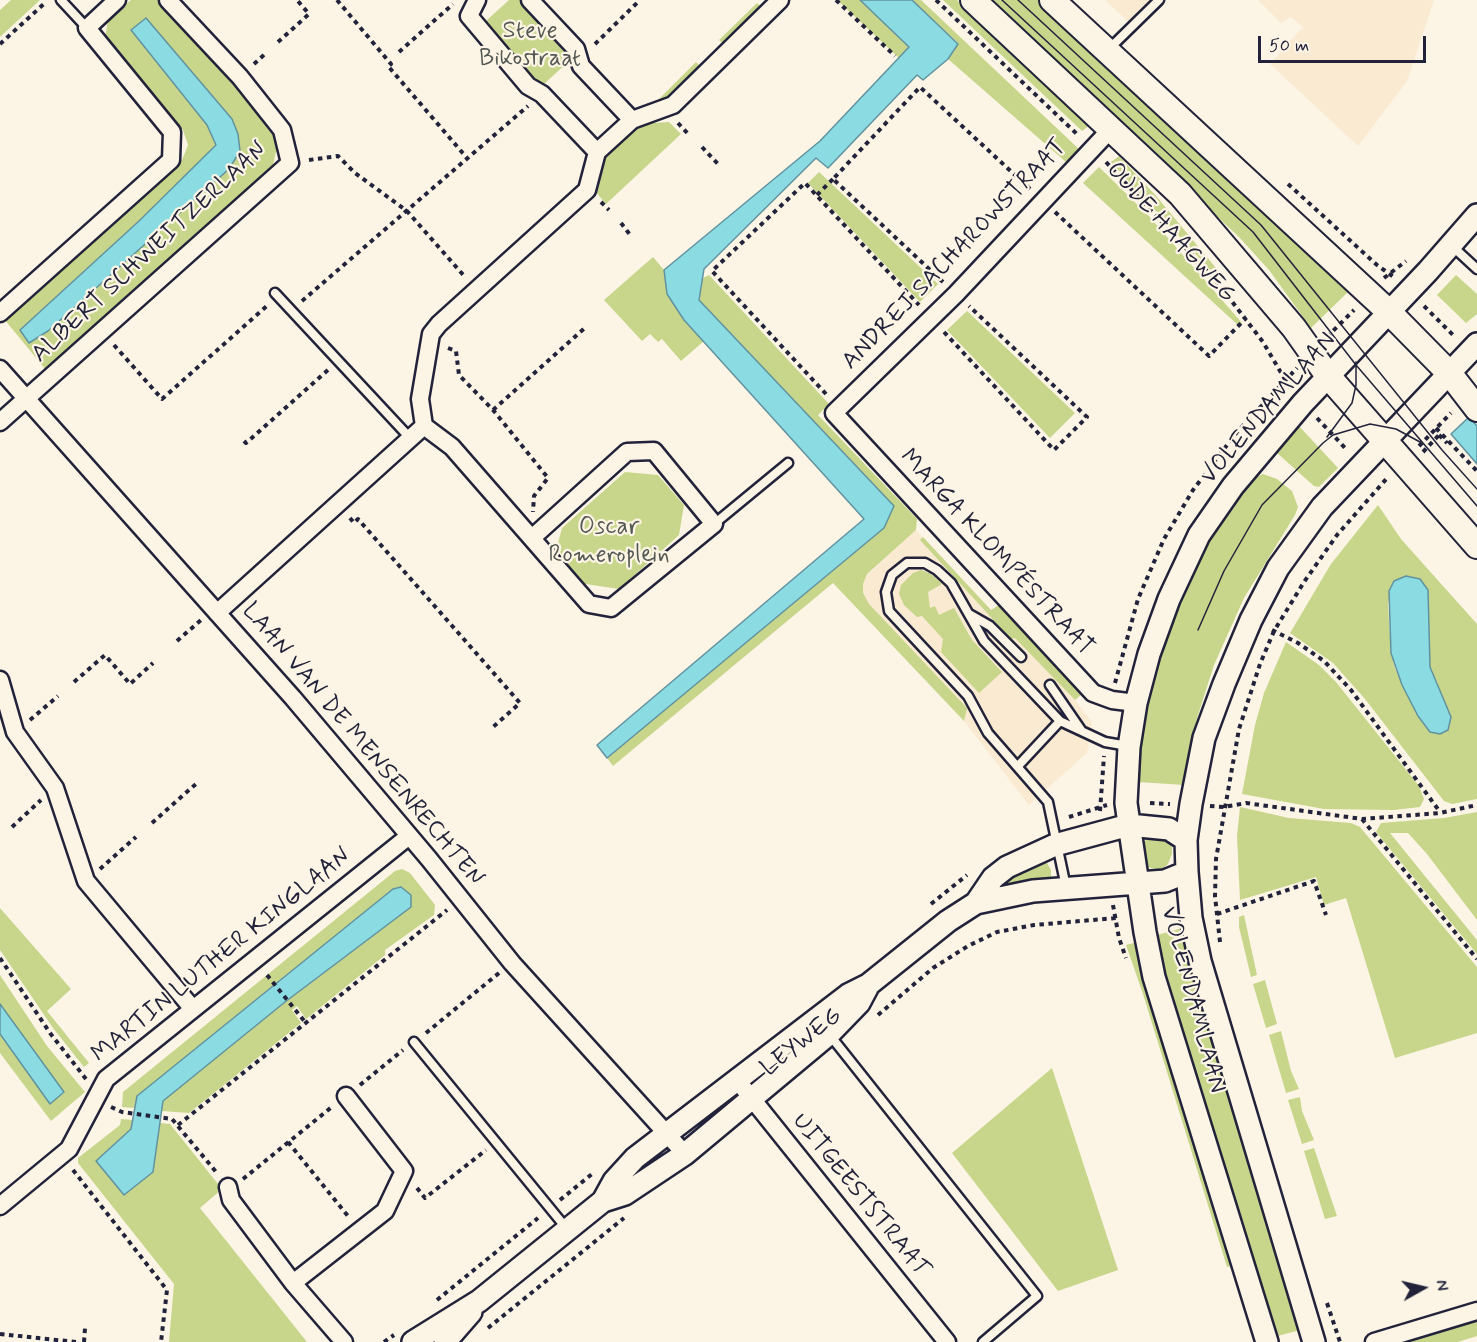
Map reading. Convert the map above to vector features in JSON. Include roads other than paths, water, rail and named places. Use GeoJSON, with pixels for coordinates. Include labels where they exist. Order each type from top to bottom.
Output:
{"type":"FeatureCollection","features":[{"type":"Feature","properties":{"kind":"main road","name":"OUDE HAAGWEG"},"geometry":{"type":"LineString","coordinates":[[973,0],[1180,194],[1294,328],[1328,376],[1384,441],[1412,458],[1477,546]]}},
{"type":"Feature","properties":{"kind":"main road"},"geometry":{"type":"LineString","coordinates":[[1052,0],[1389,312],[1450,374],[1471,403]]}},
{"type":"Feature","properties":{"kind":"street"},"geometry":{"type":"LineString","coordinates":[[0,313],[171,160],[172,132],[87,28],[117,0]]}},
{"type":"Feature","properties":{"kind":"street","name":"ALBERT SCHWEITZERLAAN"},"geometry":{"type":"LineString","coordinates":[[0,422],[290,164],[282,130],[240,77],[168,0]]}},
{"type":"Feature","properties":{"kind":"street"},"geometry":{"type":"LineString","coordinates":[[477,0],[469,16],[528,86],[542,94],[597,152]]}},
{"type":"Feature","properties":{"kind":"street"},"geometry":{"type":"LineString","coordinates":[[530,0],[576,49],[581,66],[632,120]]}},
{"type":"Feature","properties":{"kind":"street"},"geometry":{"type":"LineString","coordinates":[[533,537],[627,452],[654,451],[714,524],[611,609],[589,604],[533,537],[452,447],[424,426],[420,399],[431,334],[439,324],[587,190],[597,152],[632,120],[673,105],[780,0]]}},
{"type":"Feature","properties":{"kind":"street","name":"ANDREJ SACHAROWSTRAAT"},"geometry":{"type":"LineString","coordinates":[[834,413],[956,294],[1110,130]]}},
{"type":"Feature","properties":{"kind":"street","name":"VOLENDAMLAAN"},"geometry":{"type":"LineString","coordinates":[[1267,1342],[1158,987],[1143,918],[1126,803],[1129,747],[1136,703],[1149,654],[1169,599],[1199,535],[1253,460],[1477,215]]}},
{"type":"Feature","properties":{"kind":"street","name":"VOLENDAMLAAN"},"geometry":{"type":"LineString","coordinates":[[1314,1342],[1200,961],[1190,904],[1186,840],[1204,738],[1251,620],[1278,568],[1302,532],[1361,465],[1474,347]]}},
{"type":"Feature","properties":{"kind":"street","name":"LAAN VAN DE MENSENRECHTEN"},"geometry":{"type":"LineString","coordinates":[[0,369],[293,698],[462,899],[512,963],[685,1154]]}},
{"type":"Feature","properties":{"kind":"street","name":"MARGA KLOMPÉSTRAAT"},"geometry":{"type":"LineString","coordinates":[[834,413],[1093,693],[1112,700],[1136,703]]}},
{"type":"Feature","properties":{"kind":"street"},"geometry":{"type":"LineString","coordinates":[[215,611],[338,506],[424,426]]}},
{"type":"Feature","properties":{"kind":"street"},"geometry":{"type":"LineString","coordinates":[[0,680],[15,732],[55,788],[86,881],[193,1009]]}},
{"type":"Feature","properties":{"kind":"street","name":"LEYWEG"},"geometry":{"type":"LineString","coordinates":[[976,903],[993,878],[1006,867],[1055,845],[1129,825],[1170,829],[1186,840]]}},
{"type":"Feature","properties":{"kind":"street","name":"MARTIN LUTHER KINGLAAN"},"geometry":{"type":"LineString","coordinates":[[0,1206],[69,1149],[106,1078],[409,836]]}},
{"type":"Feature","properties":{"kind":"street","name":"LEYWEG"},"geometry":{"type":"LineString","coordinates":[[603,1201],[614,1181],[635,1158],[669,1135],[737,1080],[859,1003],[868,985],[948,921],[976,903],[1033,891],[1165,881],[1187,872]]}},
{"type":"Feature","properties":{"kind":"street","name":"LEYWEG"},"geometry":{"type":"LineString","coordinates":[[414,1342],[479,1302],[603,1201],[625,1194],[685,1154],[752,1100],[823,1026]]}},
{"type":"Feature","properties":{"kind":"street","name":"UITGEESTSTRAAT"},"geometry":{"type":"LineString","coordinates":[[737,1080],[947,1342]]}},
{"type":"Feature","properties":{"kind":"street"},"geometry":{"type":"LineString","coordinates":[[293,1284],[385,1211],[404,1170],[346,1096]]}},
{"type":"Feature","properties":{"kind":"street"},"geometry":{"type":"LineString","coordinates":[[228,1187],[231,1200],[293,1284],[344,1342]]}},
{"type":"Feature","properties":{"kind":"street","name":"LEYWEG"},"geometry":{"type":"LineString","coordinates":[[446,1342],[479,1302]]}},
{"type":"Feature","properties":{"kind":"street"},"geometry":{"type":"LineString","coordinates":[[1374,1342],[1477,1311]]}},
{"type":"Feature","properties":{"kind":"lane"},"geometry":{"type":"LineString","coordinates":[[61,0],[87,28]]}},
{"type":"Feature","properties":{"kind":"lane"},"geometry":{"type":"LineString","coordinates":[[1106,51],[1159,0]]}},
{"type":"Feature","properties":{"kind":"lane"},"geometry":{"type":"LineString","coordinates":[[1451,245],[1477,269]]}},
{"type":"Feature","properties":{"kind":"lane"},"geometry":{"type":"LineString","coordinates":[[277,295],[411,439]]}},
{"type":"Feature","properties":{"kind":"lane"},"geometry":{"type":"LineString","coordinates":[[714,524],[788,463]]}},
{"type":"Feature","properties":{"kind":"lane"},"geometry":{"type":"LineString","coordinates":[[1066,888],[1055,845],[1048,802],[988,732],[968,696],[889,611],[885,602],[887,583],[898,568],[907,563],[925,563],[937,570],[951,583],[984,641],[1060,721],[1105,742],[1129,747]]}},
{"type":"Feature","properties":{"kind":"lane"},"geometry":{"type":"LineString","coordinates":[[967,614],[990,626],[1022,657]]}},
{"type":"Feature","properties":{"kind":"lane"},"geometry":{"type":"LineString","coordinates":[[1050,685],[1081,731]]}},
{"type":"Feature","properties":{"kind":"lane"},"geometry":{"type":"LineString","coordinates":[[1018,766],[1060,721]]}},
{"type":"Feature","properties":{"kind":"lane"},"geometry":{"type":"LineString","coordinates":[[823,1026],[1037,1296],[983,1342]]}},
{"type":"Feature","properties":{"kind":"lane"},"geometry":{"type":"LineString","coordinates":[[414,1042],[567,1229]]}},
{"type":"Feature","properties":{"kind":"water"},"geometry":{"type":"Polygon","coordinates":[[[860,0],[912,0],[958,44],[948,59],[923,80],[917,75],[828,168],[816,158],[704,269],[699,300],[894,506],[884,528],[607,758],[597,745],[864,519],[684,320],[667,294],[664,270],[820,141],[909,47],[860,0]]]}},
{"type":"Feature","properties":{"kind":"water"},"geometry":{"type":"Polygon","coordinates":[[[146,18],[232,119],[238,134],[240,151],[229,169],[48,331],[29,343],[20,330],[139,221],[216,145],[207,125],[131,30],[146,18]]]}},
{"type":"Feature","properties":{"kind":"water"},"geometry":{"type":"Polygon","coordinates":[[[1469,417],[1477,426],[1477,464],[1451,434],[1469,417]]]}},
{"type":"Feature","properties":{"kind":"water"},"geometry":{"type":"Polygon","coordinates":[[[1406,576],[1420,579],[1428,590],[1430,667],[1451,717],[1448,730],[1440,734],[1430,732],[1418,716],[1402,685],[1391,653],[1389,591],[1394,581],[1406,576]]]}},
{"type":"Feature","properties":{"kind":"water"},"geometry":{"type":"Polygon","coordinates":[[[401,887],[411,895],[411,907],[285,1002],[163,1101],[153,1172],[124,1195],[96,1161],[131,1129],[137,1096],[393,889],[401,887]]]}},
{"type":"Feature","properties":{"kind":"water"},"geometry":{"type":"Polygon","coordinates":[[[0,1004],[64,1092],[50,1104],[0,1034],[0,1004]]]}},
{"type":"Feature","properties":{"kind":"tram line"},"geometry":{"type":"LineString","coordinates":[[1002,0],[1253,232],[1356,365],[1477,506]]}},
{"type":"Feature","properties":{"kind":"tram line"},"geometry":{"type":"LineString","coordinates":[[1018,0],[1261,225],[1442,450],[1477,489]]}},
{"type":"Feature","properties":{"kind":"tram line"},"geometry":{"type":"LineString","coordinates":[[1327,437],[1352,403],[1356,385],[1356,362]]}},
{"type":"Feature","properties":{"kind":"tram line"},"geometry":{"type":"LineString","coordinates":[[1198,630],[1224,571],[1262,505],[1323,443],[1333,435],[1370,424],[1396,429],[1420,442]]}},
{"type":"Feature","properties":{"kind":"park label","name":"Steve Bikostraat"},"geometry":{"type":"Point","coordinates":[530,46]}},
{"type":"Feature","properties":{"kind":"park label","name":"Oscar Romeroplein"},"geometry":{"type":"Point","coordinates":[609,542]}}]}
